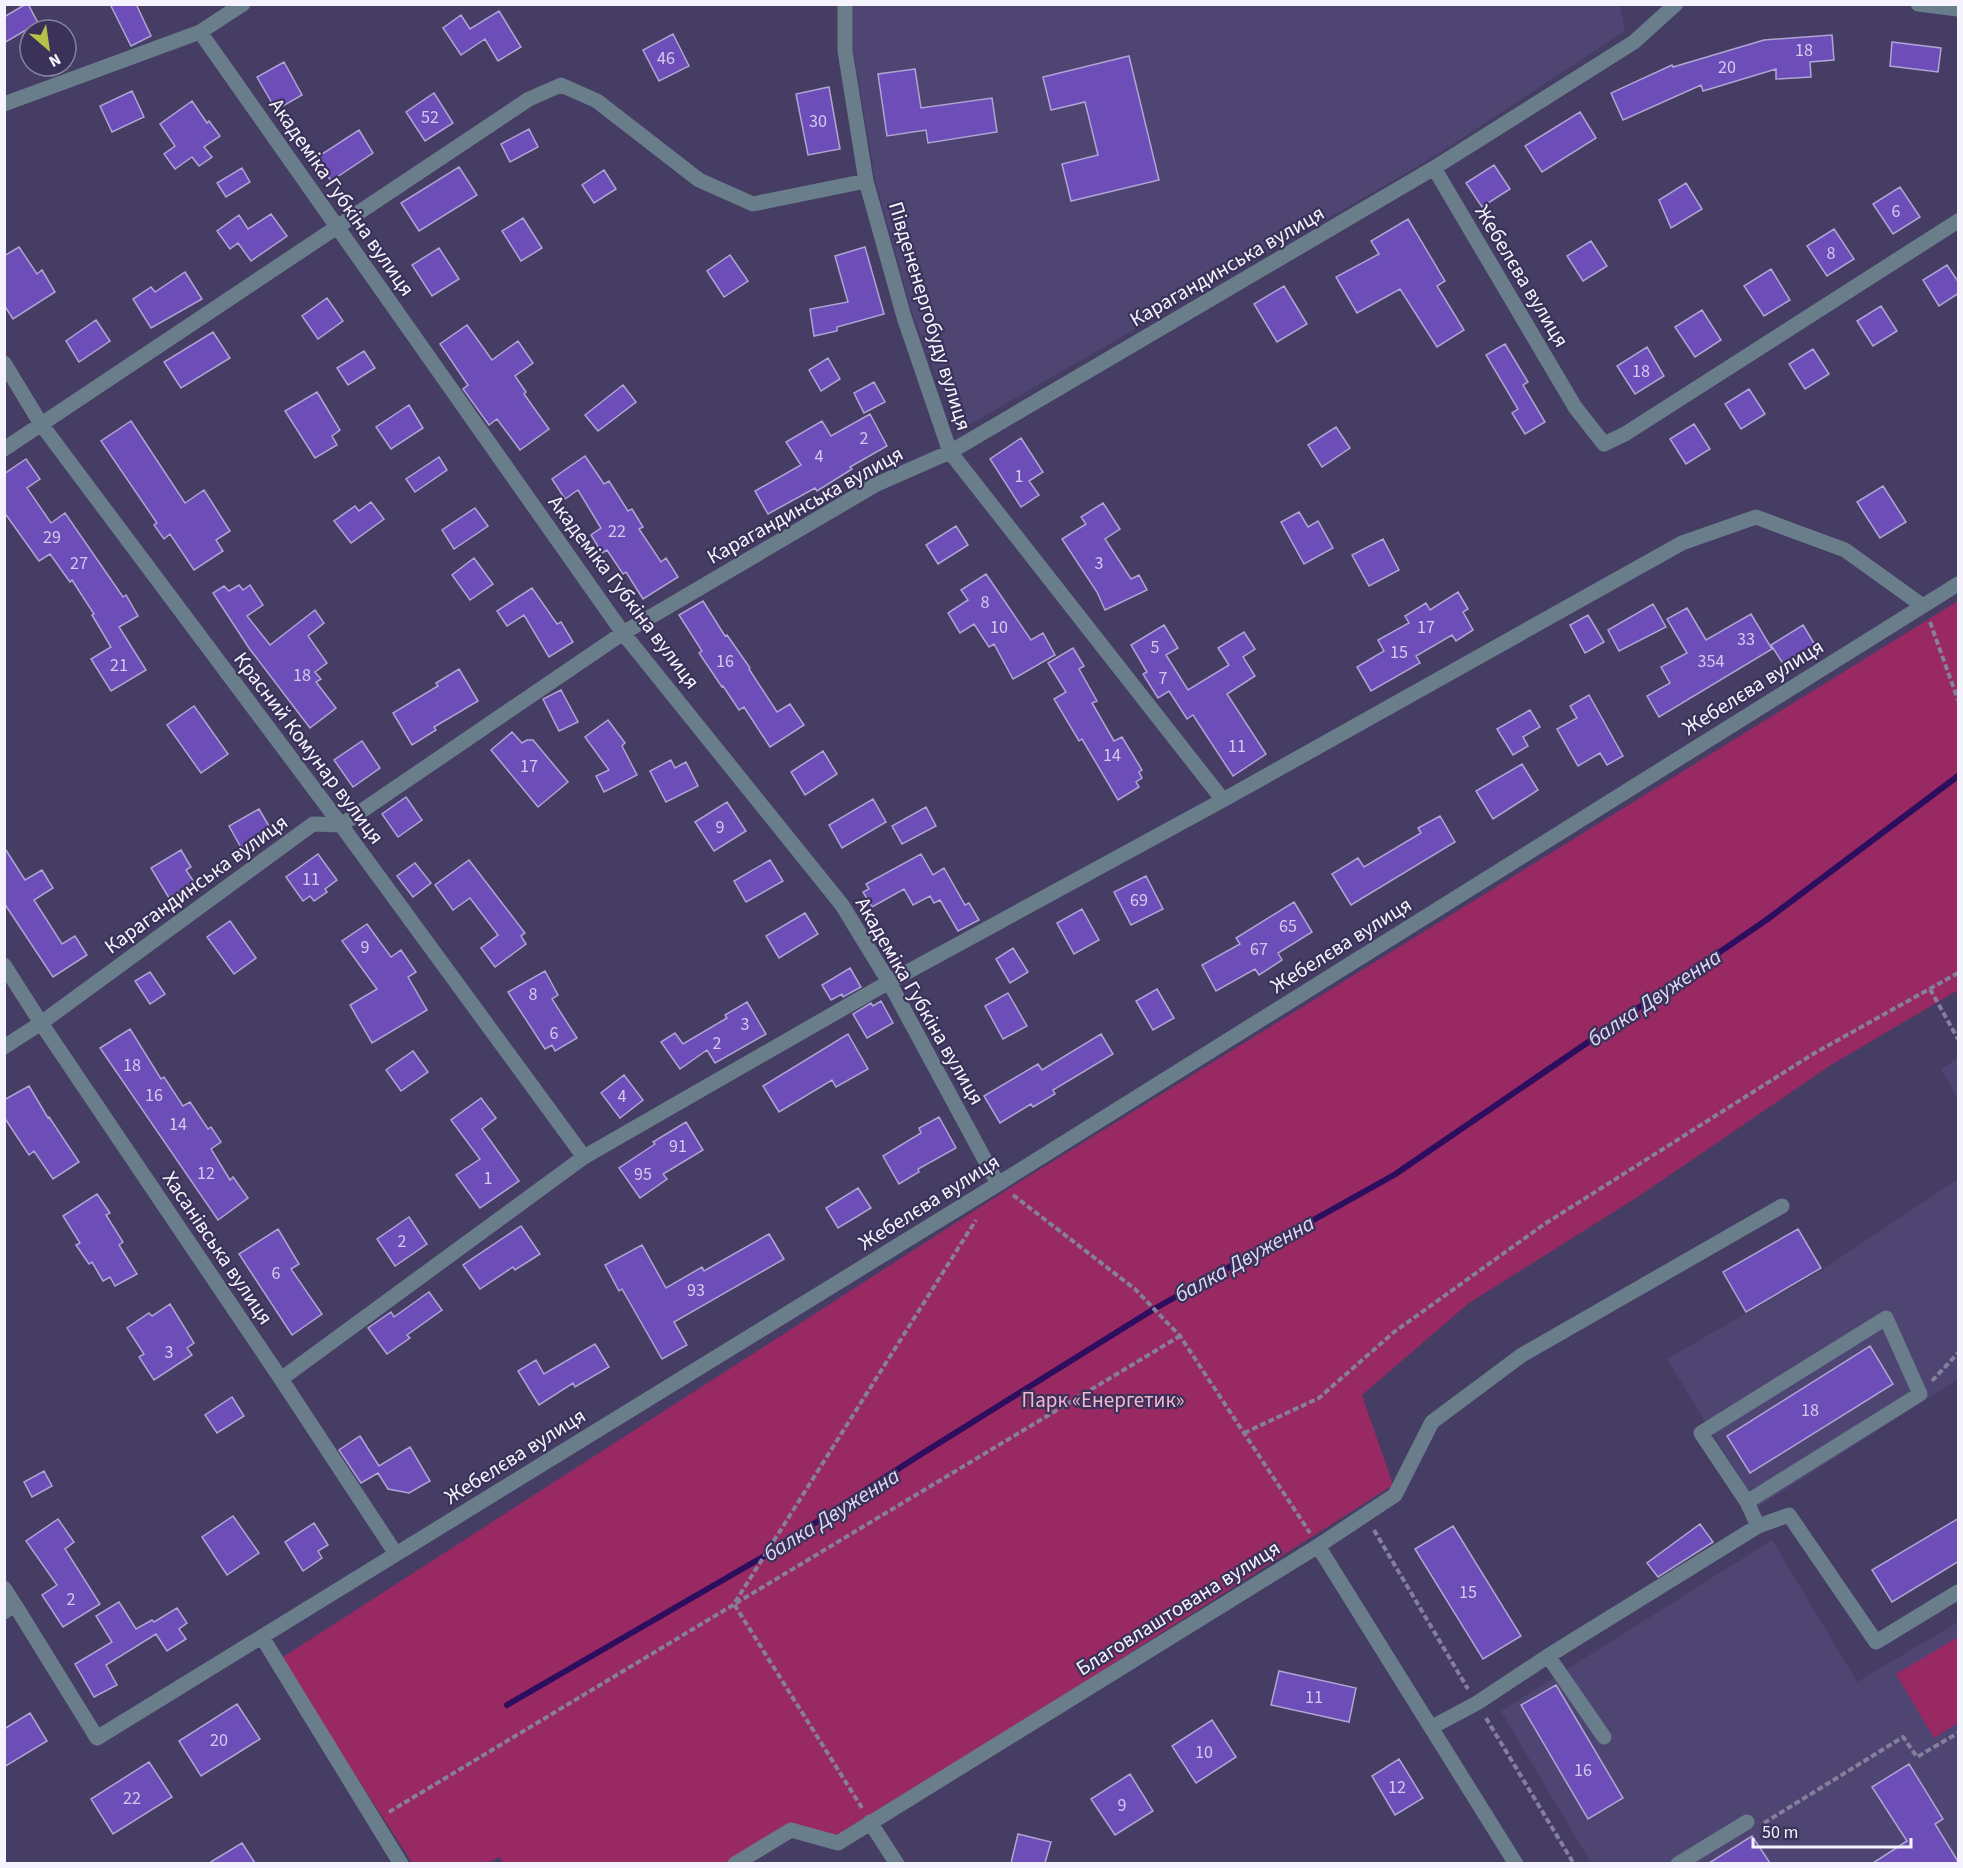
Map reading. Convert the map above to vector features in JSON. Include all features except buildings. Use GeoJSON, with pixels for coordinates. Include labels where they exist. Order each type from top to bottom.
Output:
{"type":"FeatureCollection","features":[{"type":"Feature","properties":{"kind":"street"},"geometry":{"type":"LineString","coordinates":[[4,104],[201,32],[243,4]]}},
{"type":"Feature","properties":{"kind":"street","name":"Південенергобуду вулиця"},"geometry":{"type":"LineString","coordinates":[[845,4],[845,51],[866,182],[904,317],[950,452],[1222,800]]}},
{"type":"Feature","properties":{"kind":"street","name":"Карагандинська вулиця"},"geometry":{"type":"LineString","coordinates":[[4,1047],[41,1023],[313,824],[340,825],[623,633],[875,485],[950,452],[1434,168],[1634,42],[1676,4]]}},
{"type":"Feature","properties":{"kind":"street"},"geometry":{"type":"LineString","coordinates":[[1918,4],[1959,9]]}},
{"type":"Feature","properties":{"kind":"street","name":"Академіка Губкіна вулиця"},"geometry":{"type":"LineString","coordinates":[[201,32],[623,633],[842,905],[889,982],[998,1184]]}},
{"type":"Feature","properties":{"kind":"street"},"geometry":{"type":"LineString","coordinates":[[4,449],[529,99],[561,85],[597,101],[699,180],[753,204],[866,182]]}},
{"type":"Feature","properties":{"kind":"street","name":"Жебелєва вулиця"},"geometry":{"type":"LineString","coordinates":[[1434,168],[1575,407],[1604,444],[1635,428],[1959,221]]}},
{"type":"Feature","properties":{"kind":"street","name":"Красний Комунар вулиця"},"geometry":{"type":"LineString","coordinates":[[4,363],[41,424],[584,1157]]}},
{"type":"Feature","properties":{"kind":"street"},"geometry":{"type":"LineString","coordinates":[[281,1379],[584,1157],[889,982],[1222,800],[1682,543],[1756,517],[1845,550],[1923,606]]}},
{"type":"Feature","properties":{"kind":"street","name":"Жебелєва вулиця"},"geometry":{"type":"LineString","coordinates":[[10,1608],[97,1738],[998,1184],[1959,584]]}},
{"type":"Feature","properties":{"kind":"street","name":"Хасанівська вулиця"},"geometry":{"type":"LineString","coordinates":[[4,965],[396,1554]]}},
{"type":"Feature","properties":{"kind":"street","name":"Благовлаштована вулиця"},"geometry":{"type":"LineString","coordinates":[[735,1863],[791,1830],[837,1843],[1318,1546],[1395,1495],[1432,1422],[1513,1362],[1782,1206]]}},
{"type":"Feature","properties":{"kind":"street"},"geometry":{"type":"LineString","coordinates":[[1747,1502],[1920,1394],[1886,1318],[1701,1433],[1747,1502],[1758,1526]]}},
{"type":"Feature","properties":{"kind":"street"},"geometry":{"type":"LineString","coordinates":[[1432,1727],[1477,1703],[1548,1656],[1758,1526],[1789,1515],[1876,1642],[1959,1592]]}},
{"type":"Feature","properties":{"kind":"street"},"geometry":{"type":"LineString","coordinates":[[1318,1546],[1516,1863]]}},
{"type":"Feature","properties":{"kind":"street"},"geometry":{"type":"LineString","coordinates":[[4,1588],[10,1608]]}},
{"type":"Feature","properties":{"kind":"street"},"geometry":{"type":"LineString","coordinates":[[262,1637],[401,1863]]}},
{"type":"Feature","properties":{"kind":"street"},"geometry":{"type":"LineString","coordinates":[[1548,1656],[1605,1737]]}},
{"type":"Feature","properties":{"kind":"street"},"geometry":{"type":"LineString","coordinates":[[870,1822],[897,1863]]}},
{"type":"Feature","properties":{"kind":"street"},"geometry":{"type":"LineString","coordinates":[[1678,1863],[1752,1825]]}},
{"type":"Feature","properties":{"kind":"path"},"geometry":{"type":"LineString","coordinates":[[1923,606],[1959,700]]}},
{"type":"Feature","properties":{"kind":"path"},"geometry":{"type":"LineString","coordinates":[[1244,1433],[1318,1398],[1394,1332],[1543,1225],[1813,1054],[1959,973]]}},
{"type":"Feature","properties":{"kind":"path"},"geometry":{"type":"LineString","coordinates":[[1930,989],[1959,1038]]}},
{"type":"Feature","properties":{"kind":"path"},"geometry":{"type":"LineString","coordinates":[[998,1184],[1136,1289],[1180,1336],[1318,1546]]}},
{"type":"Feature","properties":{"kind":"path"},"geometry":{"type":"LineString","coordinates":[[734,1604],[979,1214]]}},
{"type":"Feature","properties":{"kind":"path"},"geometry":{"type":"LineString","coordinates":[[375,1820],[1180,1336]]}},
{"type":"Feature","properties":{"kind":"path"},"geometry":{"type":"LineString","coordinates":[[1920,1394],[1959,1353]]}},
{"type":"Feature","properties":{"kind":"path"},"geometry":{"type":"LineString","coordinates":[[734,1604],[870,1822]]}},
{"type":"Feature","properties":{"kind":"path"},"geometry":{"type":"LineString","coordinates":[[1752,1825],[1903,1737],[1917,1757],[1959,1733]]}},
{"type":"Feature","properties":{"kind":"shaded area"},"geometry":{"type":"Polygon","coordinates":[[[853,5],[1620,5],[1625,31],[1427,161],[958,431],[912,313],[875,179],[853,49],[853,5]]]}},
{"type":"Feature","properties":{"kind":"shaded area"},"geometry":{"type":"Polygon","coordinates":[[[1958,1058],[1958,1099],[1941,1069],[1958,1058]]]}},
{"type":"Feature","properties":{"kind":"shaded area"},"geometry":{"type":"Polygon","coordinates":[[[1958,1179],[1958,1379],[1758,1507],[1667,1359],[1822,1270],[1958,1179]]]}},
{"type":"Feature","properties":{"kind":"shaded area"},"geometry":{"type":"Polygon","coordinates":[[[1772,1540],[1857,1682],[1958,1622],[1958,1863],[1591,1863],[1501,1711],[1772,1540]]]}},
{"type":"Feature","properties":{"kind":"green space","name":"Парк «Енергетик»"},"geometry":{"type":"Polygon","coordinates":[[[1958,601],[1958,990],[1831,1065],[1639,1196],[1469,1303],[1362,1395],[1393,1485],[1067,1693],[837,1835],[792,1824],[725,1863],[504,1864],[499,1857],[488,1863],[413,1864],[280,1659],[1002,1193],[1958,601]]]}},
{"type":"Feature","properties":{"kind":"green space"},"geometry":{"type":"Polygon","coordinates":[[[1958,1637],[1958,1723],[1934,1738],[1896,1674],[1958,1637]]]}},
{"type":"Feature","properties":{"kind":"waterway","name":"балка Двуженна"},"geometry":{"type":"LineString","coordinates":[[507,1705],[761,1558],[915,1458],[1154,1309],[1394,1175],[1765,921],[1958,776]]}}]}
